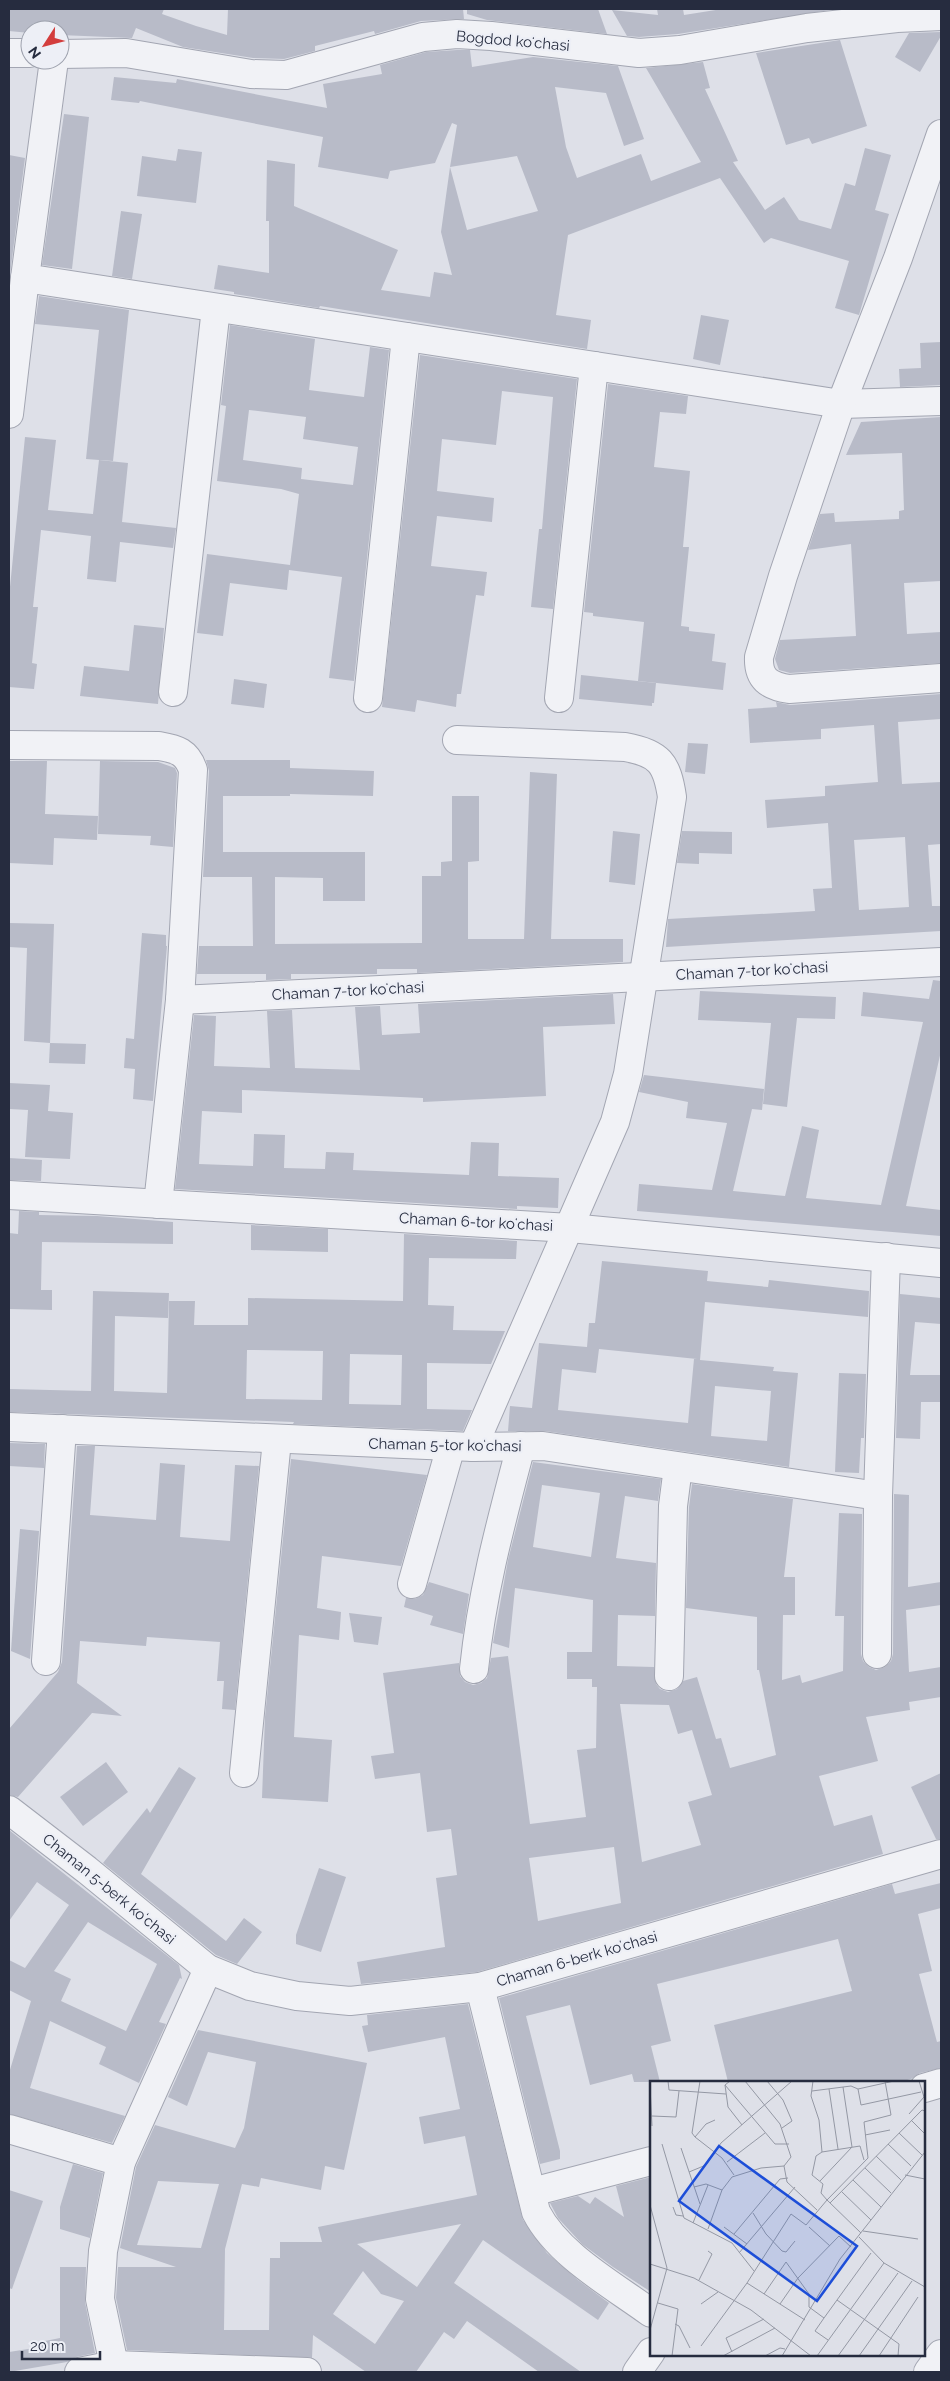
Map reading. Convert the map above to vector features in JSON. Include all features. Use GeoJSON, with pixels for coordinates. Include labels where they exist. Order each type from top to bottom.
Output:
{"type":"FeatureCollection","features":[{"type":"Feature","properties":{"kind":"street","name":"Bogdod koʻchasi"},"geometry":{"type":"LineString","coordinates":[[70,54],[126,53],[251,74],[286,75],[423,37],[457,34],[491,36],[639,53],[680,50],[807,28],[898,18],[941,16]]}},
{"type":"Feature","properties":{"kind":"street"},"geometry":{"type":"LineString","coordinates":[[9,414],[24,278],[53,70]]}},
{"type":"Feature","properties":{"kind":"street"},"geometry":{"type":"LineString","coordinates":[[941,134],[898,258],[841,404],[783,576],[759,657],[758,668],[762,677],[768,683],[789,689],[941,678]]}},
{"type":"Feature","properties":{"kind":"street"},"geometry":{"type":"LineString","coordinates":[[24,278],[841,404],[941,401]]}},
{"type":"Feature","properties":{"kind":"street"},"geometry":{"type":"LineString","coordinates":[[173,692],[216,308]]}},
{"type":"Feature","properties":{"kind":"street"},"geometry":{"type":"LineString","coordinates":[[368,698],[406,337]]}},
{"type":"Feature","properties":{"kind":"street"},"geometry":{"type":"LineString","coordinates":[[559,698],[594,366]]}},
{"type":"Feature","properties":{"kind":"street"},"geometry":{"type":"LineString","coordinates":[[412,1584],[462,1447],[570,1228],[615,1122],[628,1074],[645,977],[672,797],[668,774],[660,761],[647,751],[625,747],[457,740]]}},
{"type":"Feature","properties":{"kind":"street"},"geometry":{"type":"LineString","coordinates":[[9,745],[159,746],[179,750],[190,759],[193,770],[180,1000],[158,1204]]}},
{"type":"Feature","properties":{"kind":"street","name":"Chaman 7-tor koʻchasi"},"geometry":{"type":"LineString","coordinates":[[180,1000],[941,962]]}},
{"type":"Feature","properties":{"kind":"street","name":"Chaman 6-tor koʻchasi"},"geometry":{"type":"LineString","coordinates":[[9,1195],[570,1228],[941,1263]]}},
{"type":"Feature","properties":{"kind":"street"},"geometry":{"type":"LineString","coordinates":[[876,1654],[878,1496],[886,1257]]}},
{"type":"Feature","properties":{"kind":"street","name":"Chaman 5-tor koʻchasi"},"geometry":{"type":"LineString","coordinates":[[9,1427],[462,1447],[543,1446],[878,1496]]}},
{"type":"Feature","properties":{"kind":"street"},"geometry":{"type":"LineString","coordinates":[[46,1661],[62,1429]]}},
{"type":"Feature","properties":{"kind":"street"},"geometry":{"type":"LineString","coordinates":[[244,1773],[277,1440]]}},
{"type":"Feature","properties":{"kind":"street"},"geometry":{"type":"LineString","coordinates":[[474,1668],[480,1616],[488,1575],[521,1446]]}},
{"type":"Feature","properties":{"kind":"street"},"geometry":{"type":"LineString","coordinates":[[669,1676],[673,1506],[678,1467]]}},
{"type":"Feature","properties":{"kind":"street","name":"Chaman 5-berk koʻchasi"},"geometry":{"type":"LineString","coordinates":[[9,1810],[87,1870],[208,1969]]}},
{"type":"Feature","properties":{"kind":"street","name":"Chaman 6-berk koʻchasi"},"geometry":{"type":"LineString","coordinates":[[208,1969],[250,1986],[297,1996],[350,2001],[480,1987],[941,1854]]}},
{"type":"Feature","properties":{"kind":"street"},"geometry":{"type":"LineString","coordinates":[[114,2369],[100,2299],[103,2251],[121,2162],[208,1969]]}},
{"type":"Feature","properties":{"kind":"street"},"geometry":{"type":"LineString","coordinates":[[480,1987],[536,2212],[553,2238],[575,2258],[650,2312]]}},
{"type":"Feature","properties":{"kind":"street"},"geometry":{"type":"LineString","coordinates":[[925,2088],[941,2083]]}},
{"type":"Feature","properties":{"kind":"street"},"geometry":{"type":"LineString","coordinates":[[9,2129],[121,2162]]}},
{"type":"Feature","properties":{"kind":"street"},"geometry":{"type":"LineString","coordinates":[[532,2192],[650,2161]]}},
{"type":"Feature","properties":{"kind":"street"},"geometry":{"type":"LineString","coordinates":[[637,2372],[650,2353]]}},
{"type":"Feature","properties":{"kind":"street"},"geometry":{"type":"LineString","coordinates":[[928,2372],[941,2354]]}},
{"type":"Feature","properties":{"kind":"street"},"geometry":{"type":"LineString","coordinates":[[79,2372],[114,2369],[307,2372]]}},
{"type":"Feature","properties":{"kind":"building"},"geometry":{"type":"Polygon","coordinates":[[[9,9],[164,9],[162,14],[227,35],[228,9],[463,9],[464,19],[421,21],[375,34],[374,31],[315,46],[315,51],[284,59],[253,58],[183,47],[136,28],[132,38],[70,35],[70,20],[20,20],[20,32],[9,31],[9,9]]]}},
{"type":"Feature","properties":{"kind":"building"},"geometry":{"type":"Polygon","coordinates":[[[467,9],[598,9],[607,34],[487,20],[467,14],[467,9]]]}},
{"type":"Feature","properties":{"kind":"building"},"geometry":{"type":"Polygon","coordinates":[[[657,9],[683,9],[684,15],[722,9],[830,10],[678,34],[639,37],[627,36],[612,10],[658,15],[657,9]]]}},
{"type":"Feature","properties":{"kind":"building"},"geometry":{"type":"Polygon","coordinates":[[[941,32],[941,36],[920,72],[895,57],[909,33],[941,32]]]}},
{"type":"Feature","properties":{"kind":"building"},"geometry":{"type":"Polygon","coordinates":[[[840,40],[867,126],[812,144],[809,138],[786,145],[756,53],[840,40]]]}},
{"type":"Feature","properties":{"kind":"building"},"geometry":{"type":"Polygon","coordinates":[[[470,50],[472,67],[533,57],[618,66],[644,139],[624,146],[606,93],[555,87],[566,147],[577,178],[641,154],[651,181],[701,162],[646,68],[703,62],[710,88],[705,89],[738,161],[733,162],[765,210],[784,197],[799,220],[831,229],[845,183],[855,186],[865,148],[891,155],[875,210],[889,214],[859,315],[835,308],[849,261],[771,238],[764,243],[720,178],[568,235],[556,315],[591,320],[587,349],[320,306],[319,308],[214,289],[218,265],[269,273],[269,221],[266,221],[267,160],[295,164],[294,206],[398,250],[381,290],[430,297],[434,272],[452,275],[441,232],[450,167],[457,125],[452,123],[435,163],[390,171],[388,179],[318,167],[323,137],[140,101],[139,103],[111,100],[114,77],[176,83],[177,79],[327,108],[323,84],[382,74],[380,65],[426,52],[470,50]],[[517,156],[450,167],[467,230],[538,211],[517,156]]]}},
{"type":"Feature","properties":{"kind":"building"},"geometry":{"type":"Polygon","coordinates":[[[64,114],[89,117],[72,269],[42,265],[64,114]]]}},
{"type":"Feature","properties":{"kind":"building"},"geometry":{"type":"Polygon","coordinates":[[[178,149],[202,152],[196,203],[137,196],[142,156],[176,161],[178,149]]]}},
{"type":"Feature","properties":{"kind":"building"},"geometry":{"type":"Polygon","coordinates":[[[9,155],[25,158],[9,282],[9,155]]]}},
{"type":"Feature","properties":{"kind":"building"},"geometry":{"type":"Polygon","coordinates":[[[121,211],[142,214],[132,279],[112,276],[121,211]]]}},
{"type":"Feature","properties":{"kind":"building"},"geometry":{"type":"Polygon","coordinates":[[[39,296],[129,310],[113,461],[86,459],[99,330],[35,324],[39,296]]]}},
{"type":"Feature","properties":{"kind":"building"},"geometry":{"type":"Polygon","coordinates":[[[701,315],[729,320],[720,365],[693,359],[701,315]]]}},
{"type":"Feature","properties":{"kind":"building"},"geometry":{"type":"Polygon","coordinates":[[[230,325],[315,339],[309,390],[364,397],[370,347],[389,350],[354,681],[329,678],[342,577],[289,570],[287,590],[230,583],[223,636],[197,633],[207,554],[290,565],[299,494],[281,489],[217,481],[226,406],[221,405],[230,325]],[[249,410],[243,460],[302,468],[301,479],[353,485],[358,447],[303,439],[306,417],[249,410]]]}},
{"type":"Feature","properties":{"kind":"building"},"geometry":{"type":"Polygon","coordinates":[[[941,342],[941,385],[900,387],[899,369],[921,368],[920,343],[941,342]]]}},
{"type":"Feature","properties":{"kind":"building"},"geometry":{"type":"Polygon","coordinates":[[[420,355],[577,379],[553,609],[531,607],[539,529],[542,529],[553,397],[502,391],[496,445],[442,439],[437,491],[494,498],[492,522],[437,516],[431,566],[487,572],[484,596],[476,595],[461,694],[457,694],[456,707],[417,700],[415,712],[382,707],[420,355]]]}},
{"type":"Feature","properties":{"kind":"building"},"geometry":{"type":"Polygon","coordinates":[[[608,384],[688,396],[686,414],[660,412],[654,467],[690,471],[683,547],[689,547],[681,626],[689,627],[689,631],[715,634],[712,661],[726,663],[723,690],[638,681],[644,622],[593,616],[593,613],[584,612],[608,384]]]}},
{"type":"Feature","properties":{"kind":"building"},"geometry":{"type":"Polygon","coordinates":[[[941,417],[941,581],[904,583],[907,634],[941,632],[941,663],[790,673],[779,670],[775,659],[780,640],[856,636],[851,544],[808,550],[820,514],[834,513],[835,522],[899,519],[899,511],[904,510],[902,453],[846,455],[861,422],[941,417]]]}},
{"type":"Feature","properties":{"kind":"building"},"geometry":{"type":"Polygon","coordinates":[[[25,437],[56,440],[48,510],[93,514],[99,460],[128,463],[122,522],[176,528],[173,548],[120,542],[116,582],[87,579],[91,536],[41,530],[33,607],[38,607],[32,663],[37,664],[34,689],[9,687],[9,597],[25,437]]]}},
{"type":"Feature","properties":{"kind":"building"},"geometry":{"type":"Polygon","coordinates":[[[134,625],[164,628],[158,704],[80,696],[84,666],[129,671],[134,625]]]}},
{"type":"Feature","properties":{"kind":"building"},"geometry":{"type":"Polygon","coordinates":[[[581,675],[656,683],[654,703],[652,703],[652,706],[579,699],[581,675]]]}},
{"type":"Feature","properties":{"kind":"building"},"geometry":{"type":"Polygon","coordinates":[[[234,679],[267,684],[264,708],[231,704],[234,679]]]}},
{"type":"Feature","properties":{"kind":"building"},"geometry":{"type":"Polygon","coordinates":[[[941,694],[941,719],[898,722],[902,784],[941,782],[941,844],[928,845],[932,906],[941,906],[941,931],[666,947],[668,919],[815,911],[813,889],[832,888],[828,823],[767,828],[765,800],[825,796],[825,786],[878,782],[874,725],[821,729],[821,739],[750,743],[748,709],[777,707],[776,702],[790,705],[941,694]],[[905,837],[854,840],[859,910],[909,907],[905,837]]]}},
{"type":"Feature","properties":{"kind":"building"},"geometry":{"type":"Polygon","coordinates":[[[688,743],[708,744],[705,774],[685,772],[688,743]]]}},
{"type":"Feature","properties":{"kind":"building"},"geometry":{"type":"Polygon","coordinates":[[[206,760],[290,760],[290,768],[374,771],[373,796],[290,794],[290,796],[223,796],[223,852],[365,852],[365,901],[323,901],[323,878],[275,877],[275,944],[422,943],[422,876],[441,876],[441,862],[452,861],[452,796],[479,796],[479,861],[468,862],[468,939],[524,939],[530,772],[557,774],[551,939],[623,939],[623,962],[417,973],[417,969],[377,969],[377,974],[291,974],[291,979],[266,980],[266,974],[197,974],[199,946],[253,946],[252,877],[203,877],[209,771],[206,760]]]}},
{"type":"Feature","properties":{"kind":"building"},"geometry":{"type":"Polygon","coordinates":[[[9,761],[47,761],[45,814],[98,816],[97,840],[54,838],[53,865],[9,863],[9,761]]]}},
{"type":"Feature","properties":{"kind":"building"},"geometry":{"type":"Polygon","coordinates":[[[100,761],[158,762],[175,768],[177,773],[173,847],[150,845],[151,836],[98,834],[100,761]]]}},
{"type":"Feature","properties":{"kind":"building"},"geometry":{"type":"Polygon","coordinates":[[[613,831],[640,834],[635,885],[609,882],[613,831]]]}},
{"type":"Feature","properties":{"kind":"building"},"geometry":{"type":"Polygon","coordinates":[[[682,831],[732,832],[732,854],[699,853],[699,864],[677,863],[682,831]]]}},
{"type":"Feature","properties":{"kind":"building"},"geometry":{"type":"Polygon","coordinates":[[[9,923],[54,924],[50,1043],[24,1041],[27,948],[9,947],[9,923]]]}},
{"type":"Feature","properties":{"kind":"building"},"geometry":{"type":"Polygon","coordinates":[[[142,933],[166,935],[167,946],[153,1101],[133,1099],[135,1069],[124,1068],[126,1038],[134,1039],[142,933]]]}},
{"type":"Feature","properties":{"kind":"building"},"geometry":{"type":"Polygon","coordinates":[[[933,980],[941,981],[941,1051],[906,1206],[941,1210],[941,1236],[637,1211],[639,1184],[712,1190],[727,1123],[686,1118],[688,1102],[639,1092],[644,1075],[764,1089],[762,1110],[752,1109],[733,1191],[785,1196],[802,1126],[819,1130],[806,1198],[881,1205],[923,1022],[861,1016],[863,992],[929,999],[933,980]]]}},
{"type":"Feature","properties":{"kind":"building"},"geometry":{"type":"Polygon","coordinates":[[[700,991],[836,997],[835,1019],[797,1018],[787,1107],[763,1104],[771,1023],[698,1020],[700,991]]]}},
{"type":"Feature","properties":{"kind":"building"},"geometry":{"type":"Polygon","coordinates":[[[613,994],[615,1024],[543,1027],[546,1096],[423,1102],[423,1098],[242,1090],[242,1113],[202,1111],[199,1164],[253,1166],[254,1134],[285,1135],[284,1168],[325,1169],[326,1152],[354,1153],[353,1170],[469,1175],[471,1142],[499,1143],[498,1176],[559,1178],[558,1208],[517,1206],[517,1209],[175,1189],[194,1015],[216,1016],[214,1066],[270,1068],[267,1011],[292,1010],[295,1068],[360,1070],[355,1007],[380,1006],[382,1035],[420,1033],[418,1004],[613,994]]]}},
{"type":"Feature","properties":{"kind":"building"},"geometry":{"type":"Polygon","coordinates":[[[50,1043],[86,1044],[85,1064],[49,1063],[50,1043]]]}},
{"type":"Feature","properties":{"kind":"building"},"geometry":{"type":"Polygon","coordinates":[[[9,1083],[50,1085],[48,1111],[73,1113],[70,1159],[25,1157],[28,1110],[9,1109],[9,1083]]]}},
{"type":"Feature","properties":{"kind":"building"},"geometry":{"type":"Polygon","coordinates":[[[9,1158],[42,1160],[41,1181],[9,1180],[9,1158]]]}},
{"type":"Feature","properties":{"kind":"building"},"geometry":{"type":"Polygon","coordinates":[[[19,1211],[39,1212],[39,1215],[97,1216],[173,1222],[173,1244],[42,1242],[41,1290],[52,1290],[52,1310],[9,1309],[9,1233],[18,1234],[19,1211]]]}},
{"type":"Feature","properties":{"kind":"building"},"geometry":{"type":"Polygon","coordinates":[[[251,1225],[328,1229],[328,1252],[251,1250],[251,1225]]]}},
{"type":"Feature","properties":{"kind":"building"},"geometry":{"type":"Polygon","coordinates":[[[404,1234],[517,1241],[516,1259],[429,1258],[428,1305],[454,1306],[453,1330],[505,1331],[491,1364],[427,1363],[427,1409],[472,1410],[463,1431],[293,1424],[294,1422],[9,1412],[9,1389],[91,1391],[93,1291],[169,1293],[168,1318],[115,1316],[114,1391],[167,1393],[169,1301],[195,1301],[194,1325],[248,1325],[248,1298],[403,1301],[404,1234]],[[247,1350],[246,1399],[322,1400],[323,1351],[247,1350]],[[350,1354],[349,1404],[401,1405],[402,1355],[350,1354]]]}},
{"type":"Feature","properties":{"kind":"building"},"geometry":{"type":"Polygon","coordinates":[[[602,1261],[708,1271],[707,1281],[768,1287],[769,1280],[869,1291],[868,1317],[705,1302],[700,1360],[774,1367],[773,1371],[798,1373],[789,1467],[545,1431],[508,1431],[510,1406],[532,1408],[539,1343],[587,1347],[589,1323],[595,1323],[602,1261]],[[599,1349],[596,1373],[562,1369],[558,1410],[688,1423],[694,1359],[697,1359],[599,1349]],[[715,1386],[711,1436],[767,1441],[771,1391],[715,1386]]]}},
{"type":"Feature","properties":{"kind":"building"},"geometry":{"type":"Polygon","coordinates":[[[900,1294],[941,1298],[941,1324],[915,1322],[910,1375],[941,1375],[941,1402],[921,1402],[920,1439],[896,1438],[900,1294]]]}},
{"type":"Feature","properties":{"kind":"building"},"geometry":{"type":"Polygon","coordinates":[[[839,1373],[866,1374],[864,1438],[861,1438],[859,1473],[835,1472],[839,1373]]]}},
{"type":"Feature","properties":{"kind":"building"},"geometry":{"type":"Polygon","coordinates":[[[9,1443],[45,1444],[44,1468],[9,1466],[9,1443]]]}},
{"type":"Feature","properties":{"kind":"building"},"geometry":{"type":"Polygon","coordinates":[[[77,1446],[95,1446],[90,1515],[156,1520],[160,1463],[185,1465],[180,1537],[230,1541],[235,1465],[259,1466],[235,1710],[222,1709],[224,1681],[217,1681],[220,1642],[147,1637],[146,1646],[80,1641],[77,1683],[122,1716],[92,1713],[18,1797],[9,1795],[9,1729],[58,1672],[62,1662],[77,1446]]]}},
{"type":"Feature","properties":{"kind":"building"},"geometry":{"type":"Polygon","coordinates":[[[291,1459],[427,1475],[401,1566],[322,1556],[317,1608],[341,1612],[339,1640],[299,1635],[294,1737],[332,1740],[328,1802],[262,1798],[265,1717],[291,1459]]]}},
{"type":"Feature","properties":{"kind":"building"},"geometry":{"type":"Polygon","coordinates":[[[533,1462],[661,1479],[658,1501],[625,1496],[616,1558],[656,1563],[655,1616],[618,1615],[617,1666],[654,1667],[656,1684],[660,1689],[668,1692],[677,1689],[683,1681],[697,1677],[716,1739],[721,1738],[730,1768],[776,1755],[759,1670],[757,1670],[757,1617],[686,1608],[689,1507],[692,1484],[793,1499],[784,1577],[795,1577],[795,1615],[783,1615],[782,1680],[800,1675],[802,1683],[843,1671],[844,1616],[835,1616],[839,1513],[862,1514],[861,1654],[863,1661],[869,1667],[876,1670],[885,1667],[891,1661],[893,1654],[894,1494],[909,1495],[908,1587],[941,1582],[941,1605],[906,1610],[909,1672],[941,1667],[941,1697],[909,1702],[910,1710],[866,1717],[878,1761],[819,1776],[834,1826],[872,1815],[883,1854],[477,1972],[361,1984],[357,1962],[445,1947],[436,1878],[457,1875],[451,1829],[427,1832],[420,1773],[375,1779],[371,1756],[394,1753],[383,1673],[459,1663],[460,1676],[465,1682],[473,1685],[481,1683],[487,1678],[491,1658],[508,1656],[530,1824],[586,1817],[577,1750],[596,1748],[597,1687],[592,1687],[592,1679],[567,1679],[567,1652],[592,1652],[593,1600],[515,1588],[509,1648],[493,1643],[508,1560],[533,1462]],[[542,1485],[533,1547],[591,1557],[600,1493],[542,1485]],[[620,1704],[642,1862],[701,1845],[688,1802],[712,1795],[692,1730],[678,1734],[669,1705],[620,1704]],[[614,1847],[529,1858],[538,1921],[621,1903],[614,1847]]]}},
{"type":"Feature","properties":{"kind":"building"},"geometry":{"type":"Polygon","coordinates":[[[20,1529],[39,1531],[30,1659],[11,1651],[20,1529]]]}},
{"type":"Feature","properties":{"kind":"building"},"geometry":{"type":"Polygon","coordinates":[[[429,1582],[469,1594],[463,1634],[430,1625],[433,1616],[404,1607],[406,1598],[415,1599],[423,1595],[429,1582]]]}},
{"type":"Feature","properties":{"kind":"building"},"geometry":{"type":"Polygon","coordinates":[[[349,1613],[382,1617],[378,1645],[354,1642],[349,1613]]]}},
{"type":"Feature","properties":{"kind":"building"},"geometry":{"type":"Polygon","coordinates":[[[106,1762],[128,1792],[83,1826],[60,1797],[106,1762]]]}},
{"type":"Feature","properties":{"kind":"building"},"geometry":{"type":"Polygon","coordinates":[[[179,1767],[196,1778],[141,1874],[226,1941],[244,1918],[262,1932],[237,1964],[216,1955],[103,1863],[147,1808],[150,1813],[179,1767]]]}},
{"type":"Feature","properties":{"kind":"building"},"geometry":{"type":"Polygon","coordinates":[[[941,1773],[941,1839],[936,1839],[911,1787],[941,1773]]]}},
{"type":"Feature","properties":{"kind":"building"},"geometry":{"type":"Polygon","coordinates":[[[9,1830],[179,1965],[182,1979],[180,1978],[159,2022],[166,2024],[139,2083],[99,2064],[106,2047],[50,2021],[30,2088],[125,2116],[112,2143],[9,2114],[9,2073],[31,2001],[9,1990],[9,1960],[25,1968],[69,1905],[37,1882],[9,1921],[9,1830]],[[88,1922],[54,1971],[71,1979],[61,2001],[126,2031],[157,1964],[88,1922]]]}},
{"type":"Feature","properties":{"kind":"building"},"geometry":{"type":"Polygon","coordinates":[[[319,1868],[346,1877],[321,1952],[296,1944],[296,1935],[319,1868]]]}},
{"type":"Feature","properties":{"kind":"building"},"geometry":{"type":"Polygon","coordinates":[[[941,1883],[941,1908],[918,1914],[932,1971],[919,1974],[937,2042],[941,2041],[941,2068],[920,2073],[904,2081],[728,2081],[714,2025],[852,1991],[838,1939],[657,1984],[671,2041],[651,2046],[660,2081],[634,2082],[632,2074],[590,2085],[570,2005],[526,2016],[560,2151],[560,2159],[540,2164],[499,1998],[892,1884],[895,1894],[941,1883]]]}},
{"type":"Feature","properties":{"kind":"building"},"geometry":{"type":"Polygon","coordinates":[[[468,2004],[523,2220],[547,2253],[578,2280],[609,2303],[598,2320],[483,2240],[454,2283],[581,2372],[539,2372],[467,2321],[454,2339],[444,2332],[416,2372],[366,2372],[313,2335],[312,2358],[127,2350],[116,2298],[118,2267],[176,2267],[120,2248],[136,2167],[155,2125],[235,2148],[244,2128],[256,2062],[208,2052],[187,2106],[168,2097],[198,2030],[367,2063],[344,2170],[325,2166],[321,2190],[261,2178],[259,2187],[242,2184],[225,2249],[224,2330],[269,2330],[270,2258],[280,2258],[280,2242],[322,2242],[318,2227],[477,2195],[465,2136],[424,2144],[419,2117],[460,2109],[445,2037],[368,2052],[362,2026],[368,2025],[367,2015],[468,2004]],[[158,2181],[137,2245],[201,2248],[219,2184],[158,2181]],[[461,2224],[357,2244],[417,2287],[461,2224]],[[363,2271],[333,2314],[375,2344],[404,2301],[381,2294],[363,2271]]]}},
{"type":"Feature","properties":{"kind":"building"},"geometry":{"type":"Polygon","coordinates":[[[73,2164],[103,2173],[90,2238],[60,2229],[60,2207],[73,2164]]]}},
{"type":"Feature","properties":{"kind":"building"},"geometry":{"type":"Polygon","coordinates":[[[650,2177],[650,2291],[582,2244],[558,2218],[550,2203],[578,2196],[590,2204],[595,2197],[624,2217],[616,2186],[650,2177]]]}},
{"type":"Feature","properties":{"kind":"building"},"geometry":{"type":"Polygon","coordinates":[[[9,2190],[43,2201],[12,2289],[9,2288],[9,2190]]]}},
{"type":"Feature","properties":{"kind":"building"},"geometry":{"type":"Polygon","coordinates":[[[60,2267],[86,2267],[85,2302],[95,2353],[76,2357],[67,2362],[9,2372],[9,2352],[41,2347],[40,2342],[60,2338],[60,2267]]]}}]}
